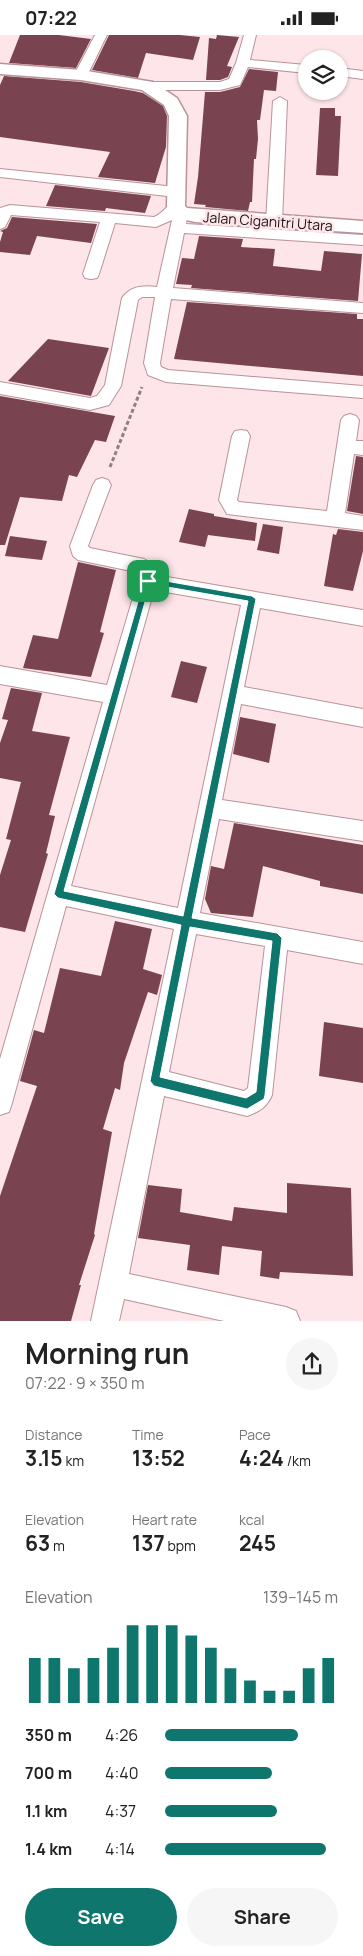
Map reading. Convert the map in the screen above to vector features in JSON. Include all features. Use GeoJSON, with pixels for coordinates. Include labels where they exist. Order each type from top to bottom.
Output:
{"type":"FeatureCollection","features":[{"type":"Feature","properties":{"kind":"street"},"geometry":{"type":"LineString","coordinates":[[81,75],[101,35]]}},
{"type":"Feature","properties":{"kind":"street"},"geometry":{"type":"LineString","coordinates":[[0,69],[81,75],[147,86],[228,85],[235,82],[243,63],[249,36],[233,35]]}},
{"type":"Feature","properties":{"kind":"street"},"geometry":{"type":"LineString","coordinates":[[243,63],[298,68]]}},
{"type":"Feature","properties":{"kind":"street"},"geometry":{"type":"LineString","coordinates":[[348,74],[363,75]]}},
{"type":"Feature","properties":{"kind":"street"},"geometry":{"type":"LineString","coordinates":[[147,86],[171,103],[178,116],[178,210],[152,363],[154,371],[166,377],[363,392]]}},
{"type":"Feature","properties":{"kind":"street"},"geometry":{"type":"LineString","coordinates":[[274,222],[280,101]]}},
{"type":"Feature","properties":{"kind":"street"},"geometry":{"type":"LineString","coordinates":[[0,173],[178,210],[363,240]]}},
{"type":"Feature","properties":{"kind":"street"},"geometry":{"type":"LineString","coordinates":[[0,224],[4,212],[10,210],[156,222],[178,210]]}},
{"type":"Feature","properties":{"kind":"street","name":"Jalan Ciganitri Utara"},"geometry":{"type":"LineString","coordinates":[[178,210],[195,216],[363,227]]}},
{"type":"Feature","properties":{"kind":"street"},"geometry":{"type":"LineString","coordinates":[[91,274],[109,218]]}},
{"type":"Feature","properties":{"kind":"street"},"geometry":{"type":"LineString","coordinates":[[0,389],[90,404],[103,401],[113,386],[130,298],[133,294],[140,291],[363,308]]}},
{"type":"Feature","properties":{"kind":"street"},"geometry":{"type":"LineString","coordinates":[[335,519],[350,419]]}},
{"type":"Feature","properties":{"kind":"street"},"geometry":{"type":"LineString","coordinates":[[241,436],[228,500],[233,509],[363,523]]}},
{"type":"Feature","properties":{"kind":"street"},"geometry":{"type":"LineString","coordinates":[[345,446],[363,449]]}},
{"type":"Feature","properties":{"kind":"street"},"geometry":{"type":"LineString","coordinates":[[0,1103],[8,1042],[58,894],[148,581],[144,568],[137,564],[85,555],[80,551],[79,546],[102,485]]}},
{"type":"Feature","properties":{"kind":"street"},"geometry":{"type":"LineString","coordinates":[[148,581],[363,618]]}},
{"type":"Feature","properties":{"kind":"street"},"geometry":{"type":"LineString","coordinates":[[105,1321],[252,599]]}},
{"type":"Feature","properties":{"kind":"street"},"geometry":{"type":"LineString","coordinates":[[0,675],[115,695]]}},
{"type":"Feature","properties":{"kind":"street"},"geometry":{"type":"LineString","coordinates":[[233,694],[363,719]]}},
{"type":"Feature","properties":{"kind":"street"},"geometry":{"type":"LineString","coordinates":[[210,808],[363,831]]}},
{"type":"Feature","properties":{"kind":"street"},"geometry":{"type":"LineString","coordinates":[[58,894],[186,921],[363,953]]}},
{"type":"Feature","properties":{"kind":"street"},"geometry":{"type":"LineString","coordinates":[[154,1081],[247,1103],[260,1095],[277,938]]}},
{"type":"Feature","properties":{"kind":"street"},"geometry":{"type":"LineString","coordinates":[[114,1284],[286,1321]]}},
{"type":"Feature","properties":{"kind":"path"},"geometry":{"type":"LineString","coordinates":[[102,485],[152,363]]}},
{"type":"Feature","properties":{"kind":"building"},"geometry":{"type":"Polygon","coordinates":[[[20,35],[59,35],[91,39],[76,68],[9,63],[20,35]]]}},
{"type":"Feature","properties":{"kind":"building"},"geometry":{"type":"Polygon","coordinates":[[[109,35],[180,35],[200,37],[193,60],[146,53],[138,78],[92,70],[109,35]]]}},
{"type":"Feature","properties":{"kind":"building"},"geometry":{"type":"Polygon","coordinates":[[[217,35],[239,37],[227,66],[232,67],[228,77],[220,80],[206,80],[209,38],[216,39],[217,35]]]}},
{"type":"Feature","properties":{"kind":"building"},"geometry":{"type":"Polygon","coordinates":[[[249,69],[278,72],[276,91],[264,90],[260,120],[257,120],[258,139],[256,159],[254,159],[252,202],[250,202],[248,211],[205,207],[206,205],[194,204],[205,92],[220,92],[240,87],[249,69]]]}},
{"type":"Feature","properties":{"kind":"building"},"geometry":{"type":"Polygon","coordinates":[[[4,76],[81,82],[134,91],[143,93],[163,106],[167,116],[166,147],[155,183],[98,177],[110,152],[0,137],[0,85],[4,76]]]}},
{"type":"Feature","properties":{"kind":"building"},"geometry":{"type":"Polygon","coordinates":[[[320,108],[335,108],[335,116],[341,116],[338,176],[316,175],[320,108]]]}},
{"type":"Feature","properties":{"kind":"building"},"geometry":{"type":"Polygon","coordinates":[[[55,185],[151,196],[145,213],[106,208],[105,211],[46,206],[55,185]]]}},
{"type":"Feature","properties":{"kind":"building"},"geometry":{"type":"Polygon","coordinates":[[[12,217],[97,224],[91,243],[37,236],[30,255],[0,252],[3,232],[0,231],[7,228],[12,217]]]}},
{"type":"Feature","properties":{"kind":"building"},"geometry":{"type":"Polygon","coordinates":[[[199,236],[243,239],[241,247],[275,249],[273,266],[321,271],[324,251],[362,254],[358,301],[191,288],[192,285],[176,284],[182,258],[194,259],[199,236]]]}},
{"type":"Feature","properties":{"kind":"building"},"geometry":{"type":"Polygon","coordinates":[[[187,302],[357,314],[357,319],[363,319],[363,376],[174,359],[187,302]]]}},
{"type":"Feature","properties":{"kind":"building"},"geometry":{"type":"Polygon","coordinates":[[[48,339],[109,348],[91,396],[8,381],[48,339]]]}},
{"type":"Feature","properties":{"kind":"building"},"geometry":{"type":"Polygon","coordinates":[[[0,396],[115,416],[106,442],[95,440],[77,477],[69,475],[62,501],[20,497],[5,545],[0,545],[0,396]]]}},
{"type":"Feature","properties":{"kind":"building"},"geometry":{"type":"Polygon","coordinates":[[[356,456],[363,457],[363,514],[347,511],[356,456]]]}},
{"type":"Feature","properties":{"kind":"building"},"geometry":{"type":"Polygon","coordinates":[[[189,509],[214,514],[214,516],[257,523],[255,541],[208,535],[205,547],[179,542],[189,509]]]}},
{"type":"Feature","properties":{"kind":"building"},"geometry":{"type":"Polygon","coordinates":[[[263,524],[283,527],[279,554],[257,550],[263,524]]]}},
{"type":"Feature","properties":{"kind":"building"},"geometry":{"type":"Polygon","coordinates":[[[338,529],[363,532],[363,551],[353,591],[324,586],[333,534],[336,535],[338,529]]]}},
{"type":"Feature","properties":{"kind":"building"},"geometry":{"type":"Polygon","coordinates":[[[10,536],[47,541],[42,560],[5,556],[10,536]]]}},
{"type":"Feature","properties":{"kind":"building"},"geometry":{"type":"Polygon","coordinates":[[[78,562],[116,570],[100,632],[104,633],[91,677],[23,668],[33,635],[58,639],[78,562]]]}},
{"type":"Feature","properties":{"kind":"building"},"geometry":{"type":"Polygon","coordinates":[[[181,661],[207,667],[197,703],[171,697],[181,661]]]}},
{"type":"Feature","properties":{"kind":"building"},"geometry":{"type":"Polygon","coordinates":[[[11,688],[42,693],[32,731],[70,737],[49,815],[55,816],[46,853],[48,854],[25,932],[0,927],[0,875],[11,840],[6,839],[21,782],[0,778],[0,743],[8,720],[2,719],[11,688]]]}},
{"type":"Feature","properties":{"kind":"building"},"geometry":{"type":"Polygon","coordinates":[[[240,717],[276,724],[269,763],[233,754],[240,717]]]}},
{"type":"Feature","properties":{"kind":"building"},"geometry":{"type":"Polygon","coordinates":[[[234,823],[363,845],[363,894],[320,886],[320,881],[263,866],[253,917],[211,913],[205,899],[211,866],[224,869],[234,823]]]}},
{"type":"Feature","properties":{"kind":"building"},"geometry":{"type":"Polygon","coordinates":[[[115,921],[152,929],[143,969],[162,975],[157,995],[148,992],[124,1063],[120,1090],[115,1088],[103,1129],[112,1132],[95,1235],[79,1285],[81,1285],[71,1321],[0,1321],[0,1196],[37,1086],[20,1081],[34,1030],[44,1033],[60,968],[101,976],[115,921]]]}},
{"type":"Feature","properties":{"kind":"building"},"geometry":{"type":"Polygon","coordinates":[[[324,1022],[363,1028],[363,1083],[319,1076],[324,1022]]]}},
{"type":"Feature","properties":{"kind":"building"},"geometry":{"type":"Polygon","coordinates":[[[287,1183],[351,1188],[353,1276],[280,1272],[279,1279],[260,1276],[262,1251],[222,1246],[219,1275],[187,1270],[190,1245],[138,1238],[148,1185],[182,1189],[180,1212],[232,1221],[234,1207],[287,1213],[287,1183]]]}},
{"type":"Feature","properties":{"kind":"route"},"geometry":{"type":"LineString","coordinates":[[148,581],[58,894],[186,921],[154,1081],[247,1103],[260,1095],[277,938],[186,921],[252,599],[148,581]]}}]}
